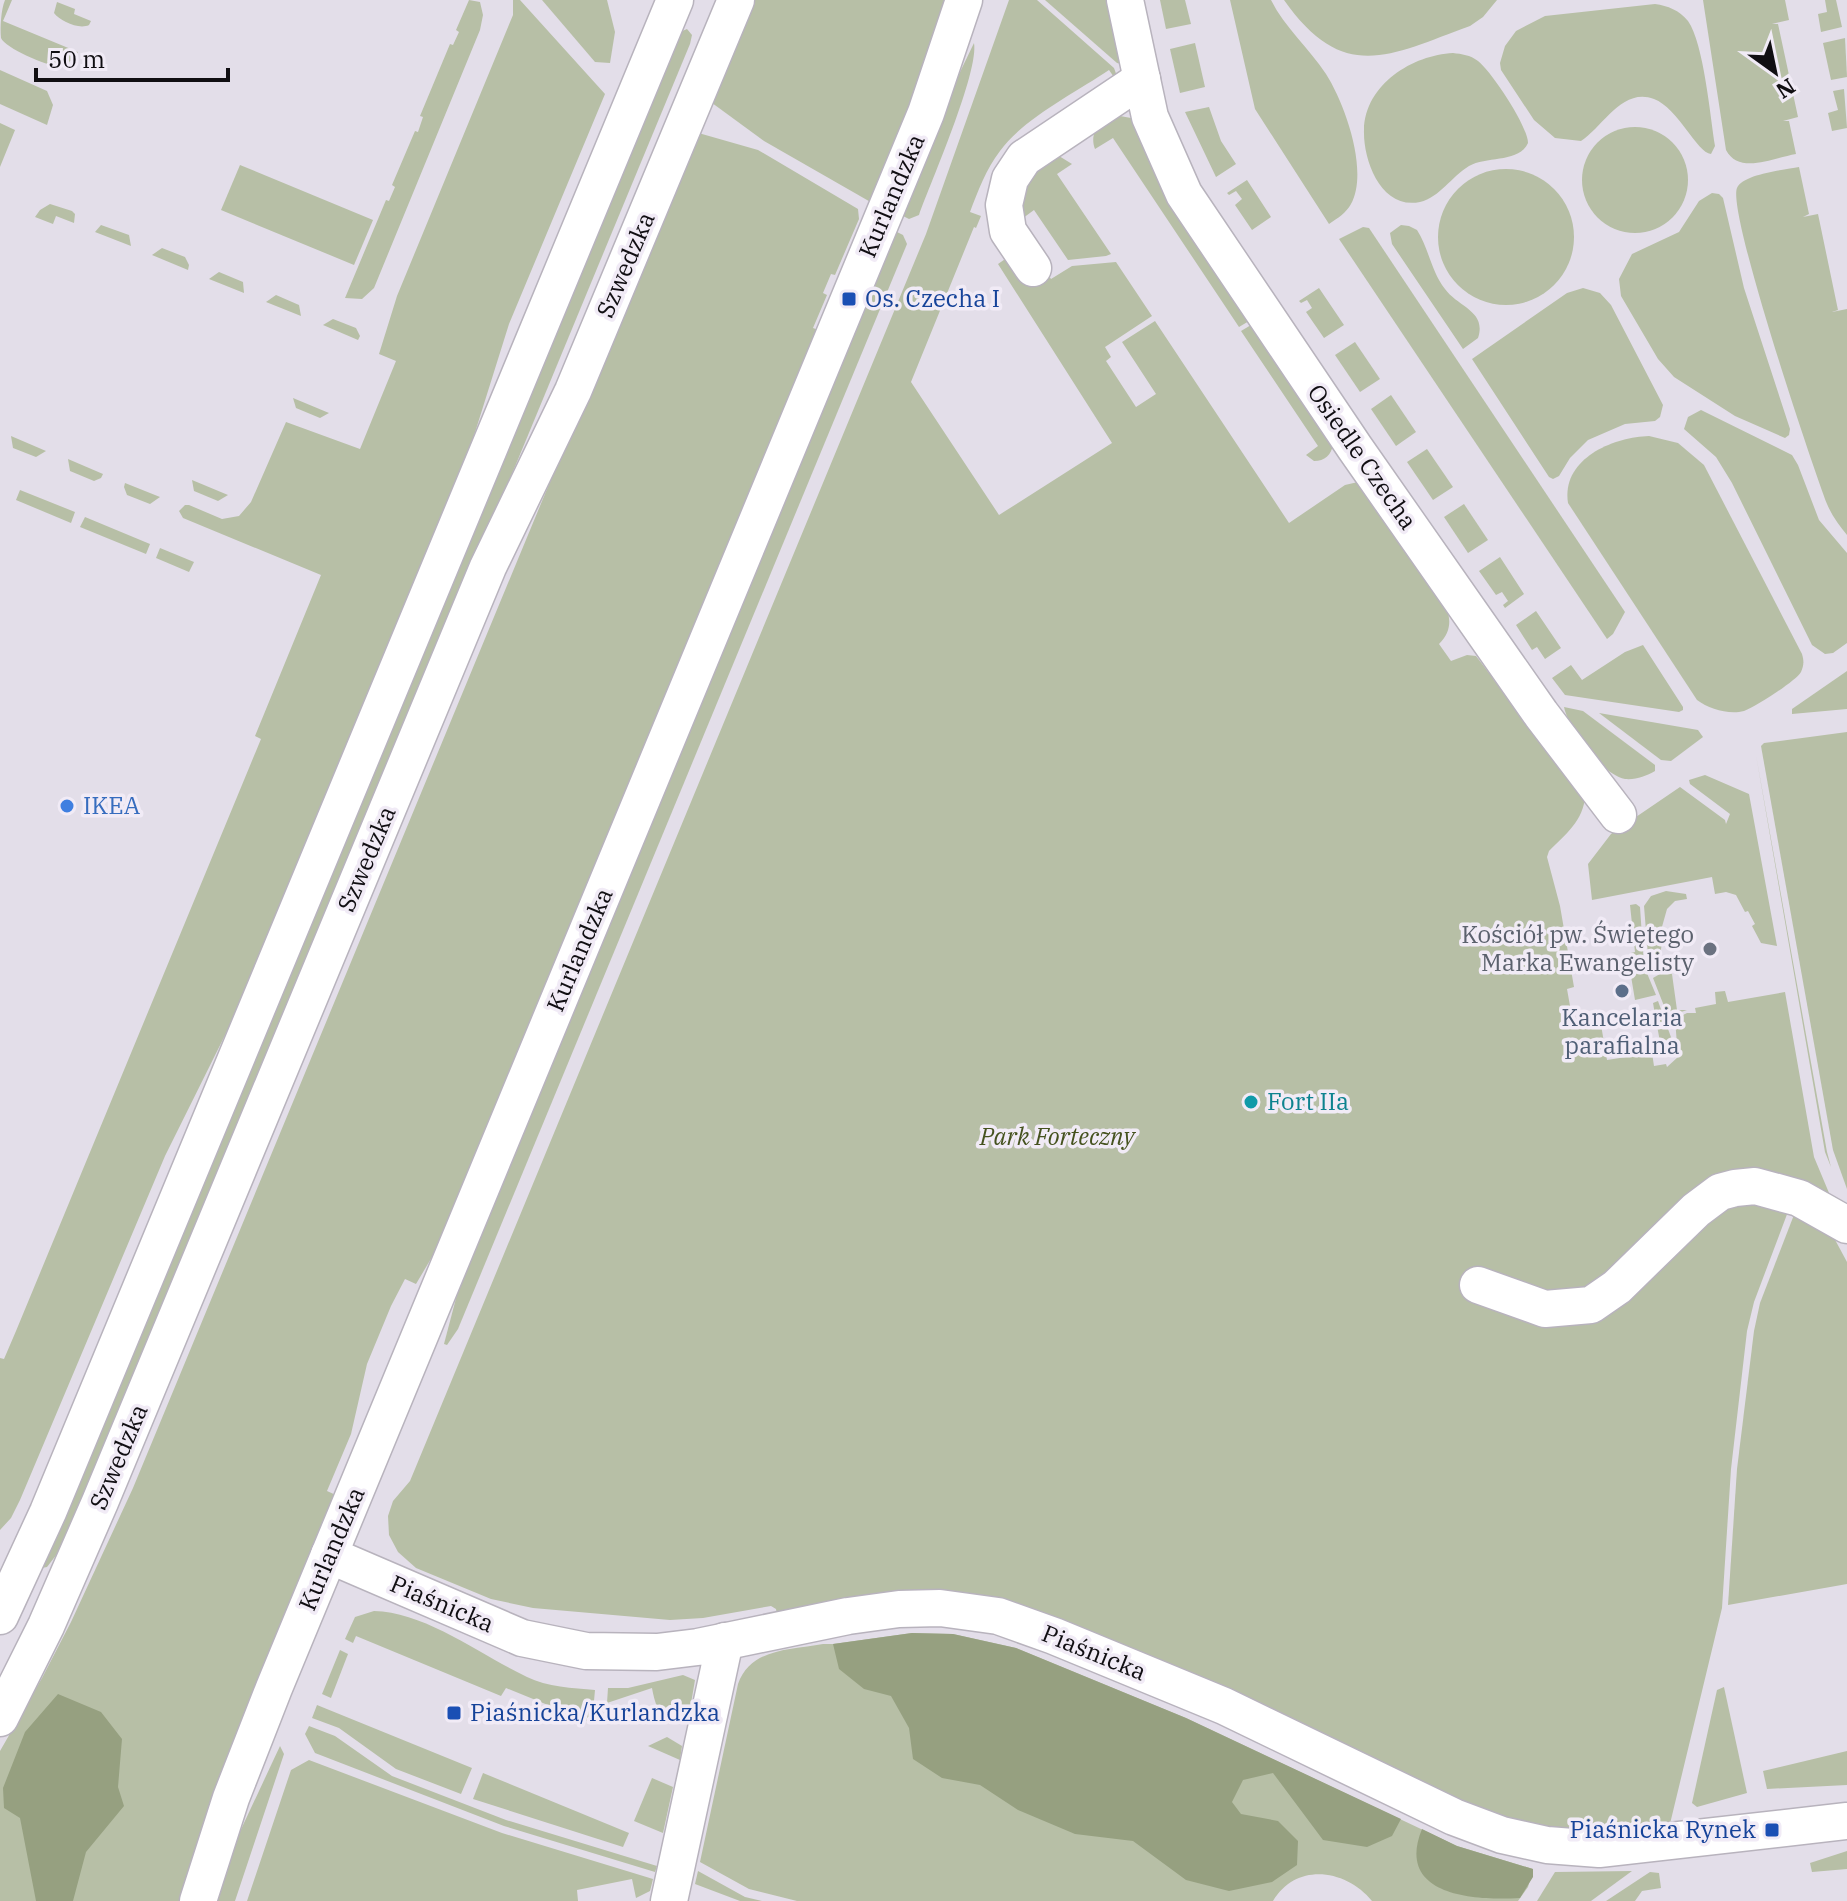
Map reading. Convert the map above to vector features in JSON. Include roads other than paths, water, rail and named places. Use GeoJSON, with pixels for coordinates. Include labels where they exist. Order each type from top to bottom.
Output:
{"type":"FeatureCollection","features":[{"type":"Feature","properties":{"kind":"street","name":"Szwedzka"},"geometry":{"type":"LineString","coordinates":[[0,1617],[48,1512],[675,0]]}},
{"type":"Feature","properties":{"kind":"street","name":"Szwedzka"},"geometry":{"type":"LineString","coordinates":[[0,1718],[67,1581],[488,567],[573,391],[736,0]]}},
{"type":"Feature","properties":{"kind":"street","name":"Kurlandzka"},"geometry":{"type":"LineString","coordinates":[[198,1901],[231,1798],[926,113],[964,0]]}},
{"type":"Feature","properties":{"kind":"street","name":"Osiedle Czecha"},"geometry":{"type":"LineString","coordinates":[[1125,0],[1150,117],[1184,194],[1355,448],[1497,651],[1618,815]]}},
{"type":"Feature","properties":{"kind":"street"},"geometry":{"type":"LineString","coordinates":[[1033,268],[1000,243],[1010,179],[1024,158],[1142,79]]}},
{"type":"Feature","properties":{"kind":"street"},"geometry":{"type":"LineString","coordinates":[[1478,1285],[1545,1309],[1591,1305],[1617,1287],[1696,1210],[1720,1192],[1735,1188],[1755,1186],[1799,1198],[1847,1225]]}},
{"type":"Feature","properties":{"kind":"street"},"geometry":{"type":"LineString","coordinates":[[0,1554],[48,1512]]}},
{"type":"Feature","properties":{"kind":"street","name":"Piaśnicka"},"geometry":{"type":"LineString","coordinates":[[329,1555],[489,1626],[557,1647],[586,1651],[657,1652],[899,1609],[940,1608],[998,1616],[1224,1706],[1454,1817],[1502,1835],[1537,1843],[1599,1849],[1847,1821]]}},
{"type":"Feature","properties":{"kind":"street"},"geometry":{"type":"LineString","coordinates":[[0,1617],[16,1613],[67,1581]]}},
{"type":"Feature","properties":{"kind":"street"},"geometry":{"type":"LineString","coordinates":[[669,1901],[725,1641]]}},
{"type":"Feature","properties":{"kind":"place","name":"Os. Czecha I"},"geometry":{"type":"Point","coordinates":[849,299]}},
{"type":"Feature","properties":{"kind":"place","name":"IKEA"},"geometry":{"type":"Point","coordinates":[67,806]}},
{"type":"Feature","properties":{"kind":"place","name":"Kościół pw. Świętego Marka Ewangelisty"},"geometry":{"type":"Point","coordinates":[1710,949]}},
{"type":"Feature","properties":{"kind":"place","name":"Kancelaria parafialna"},"geometry":{"type":"Point","coordinates":[1622,991]}},
{"type":"Feature","properties":{"kind":"place","name":"Fort IIa"},"geometry":{"type":"Point","coordinates":[1251,1102]}},
{"type":"Feature","properties":{"kind":"place","name":"Piaśnicka/Kurlandzka"},"geometry":{"type":"Point","coordinates":[454,1713]}},
{"type":"Feature","properties":{"kind":"place","name":"Piaśnicka Rynek"},"geometry":{"type":"Point","coordinates":[1772,1830]}},
{"type":"Feature","properties":{"kind":"park label","name":"Park Forteczny"},"geometry":{"type":"Point","coordinates":[1057,1137]}}]}
